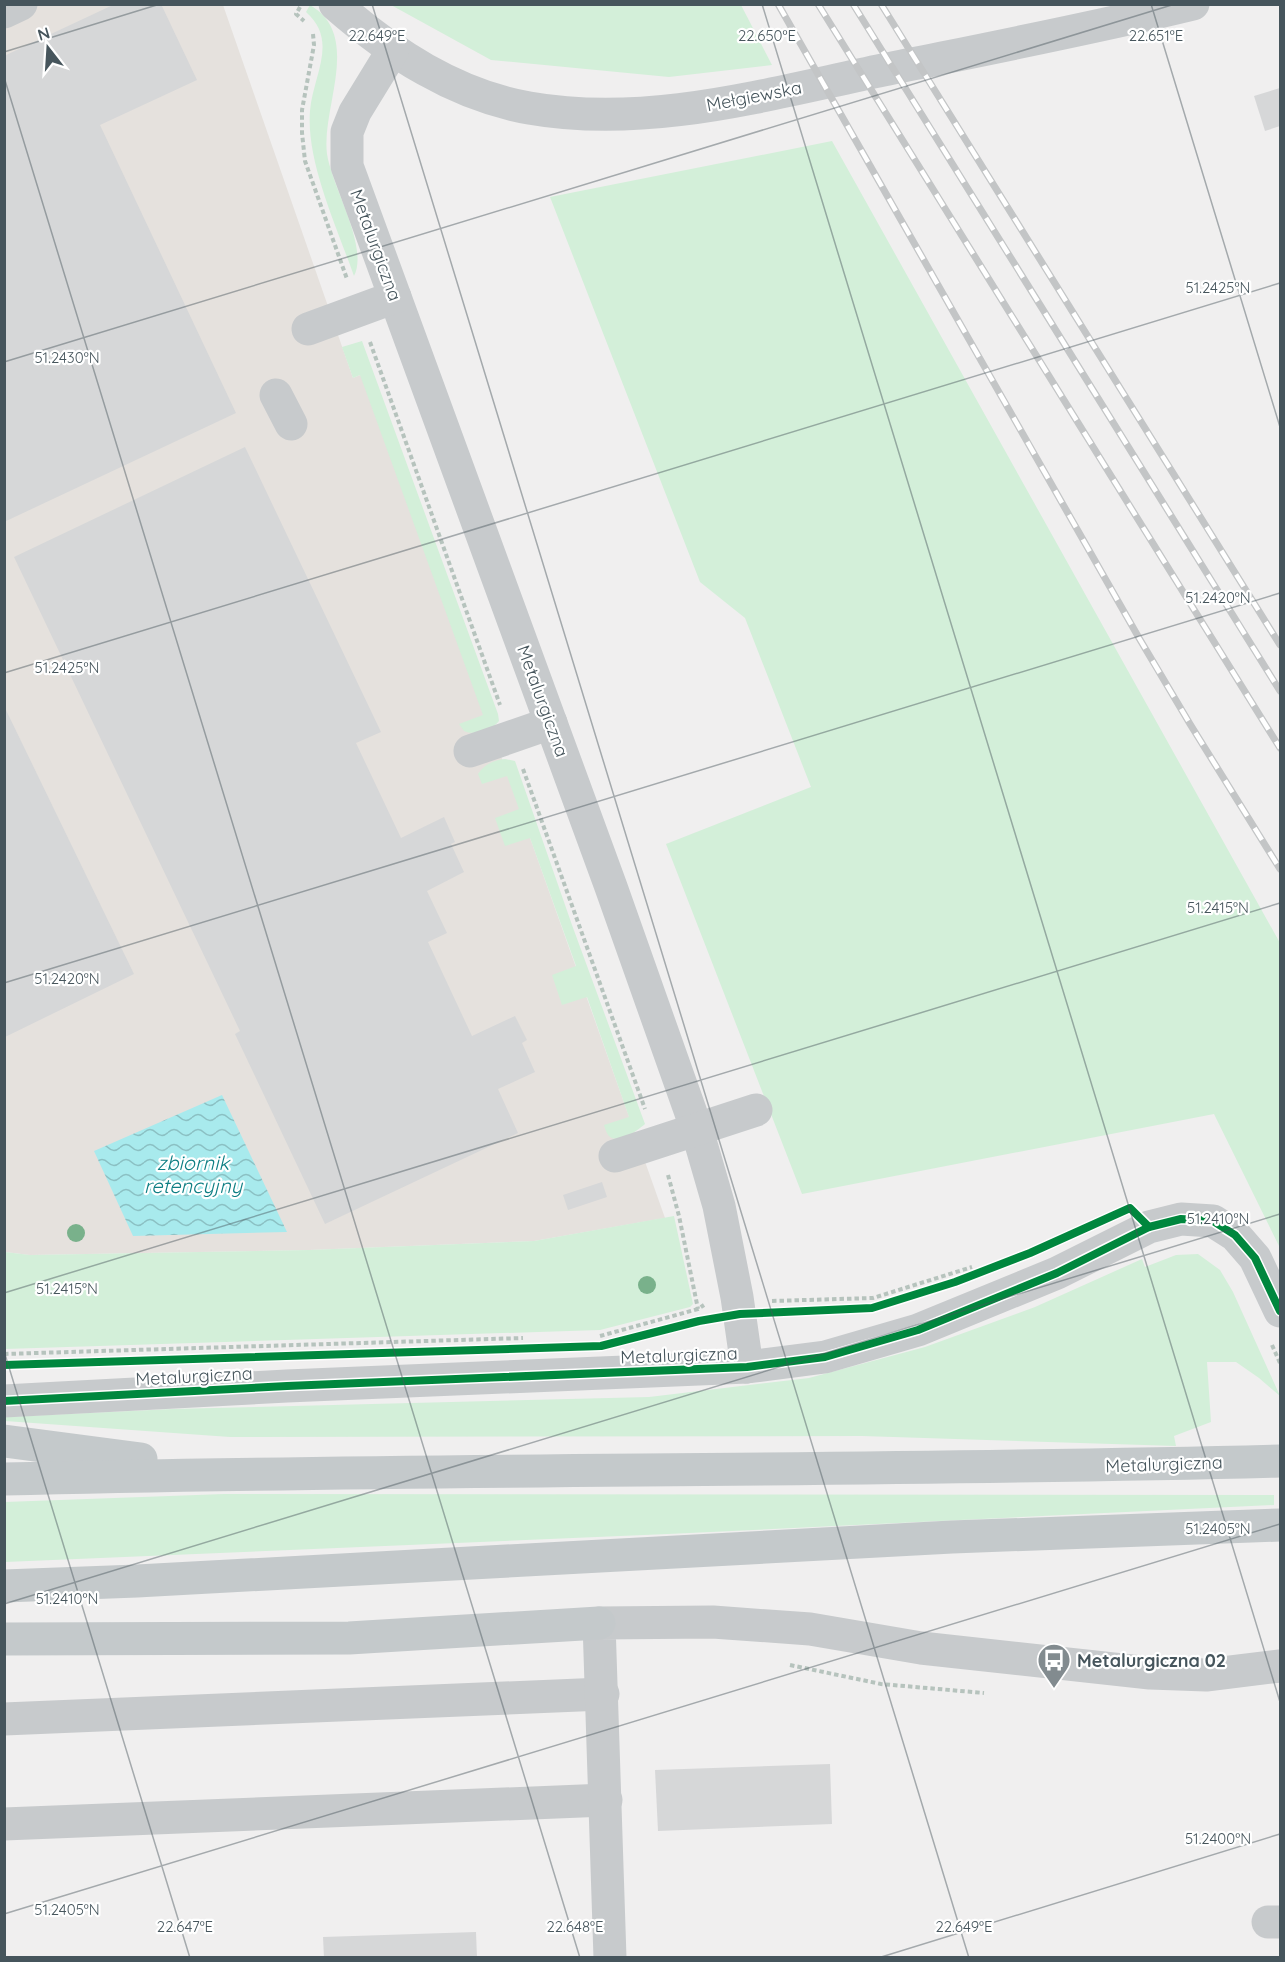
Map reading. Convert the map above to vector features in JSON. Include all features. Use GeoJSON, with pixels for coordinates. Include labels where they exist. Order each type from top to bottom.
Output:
{"type":"FeatureCollection","features":[{"type":"Feature","properties":{"kind":"main road"},"geometry":{"type":"LineString","coordinates":[[4,1441],[253,1474]]}},
{"type":"Feature","properties":{"kind":"main road","name":"Metalurgiczna"},"geometry":{"type":"LineString","coordinates":[[4,1479],[253,1474],[1035,1468],[1281,1461]]}},
{"type":"Feature","properties":{"kind":"main road"},"geometry":{"type":"LineString","coordinates":[[4,1586],[149,1581],[952,1537],[1281,1525]]}},
{"type":"Feature","properties":{"kind":"main road"},"geometry":{"type":"LineString","coordinates":[[4,1638],[350,1638],[599,1623]]}},
{"type":"Feature","properties":{"kind":"street"},"geometry":{"type":"LineString","coordinates":[[4,12],[21,4]]}},
{"type":"Feature","properties":{"kind":"street","name":"Mełgiewska"},"geometry":{"type":"LineString","coordinates":[[335,4],[393,50],[432,74],[465,89],[528,108],[587,114],[651,113],[692,108],[823,83],[1193,4]]}},
{"type":"Feature","properties":{"kind":"street","name":"Metalurgiczna"},"geometry":{"type":"LineString","coordinates":[[393,50],[355,112],[347,132],[347,166],[697,1130],[719,1206],[738,1296],[747,1367]]}},
{"type":"Feature","properties":{"kind":"street"},"geometry":{"type":"LineString","coordinates":[[308,329],[395,297]]}},
{"type":"Feature","properties":{"kind":"street"},"geometry":{"type":"LineString","coordinates":[[276,395],[291,424]]}},
{"type":"Feature","properties":{"kind":"street"},"geometry":{"type":"LineString","coordinates":[[470,752],[551,723]]}},
{"type":"Feature","properties":{"kind":"street"},"geometry":{"type":"LineString","coordinates":[[615,1156],[756,1110]]}},
{"type":"Feature","properties":{"kind":"street","name":"Metalurgiczna"},"geometry":{"type":"LineString","coordinates":[[4,1401],[288,1386],[747,1367],[825,1357],[918,1330],[1056,1274],[1149,1227],[1181,1219],[1213,1221],[1234,1235],[1255,1258],[1281,1311]]}},
{"type":"Feature","properties":{"kind":"street"},"geometry":{"type":"LineString","coordinates":[[610,1958],[599,1623],[713,1622],[810,1629],[921,1648],[1150,1673],[1206,1675],[1281,1666]]}},
{"type":"Feature","properties":{"kind":"street"},"geometry":{"type":"LineString","coordinates":[[4,1719],[603,1694]]}},
{"type":"Feature","properties":{"kind":"street"},"geometry":{"type":"LineString","coordinates":[[4,1824],[606,1800]]}},
{"type":"Feature","properties":{"kind":"path"},"geometry":{"type":"LineString","coordinates":[[358,311],[657,1142],[679,1216],[698,1309]]}},
{"type":"Feature","properties":{"kind":"path"},"geometry":{"type":"LineString","coordinates":[[588,1336],[600,1336],[698,1309],[710,1301],[761,1292],[763,1302],[873,1298],[977,1270]]}},
{"type":"Feature","properties":{"kind":"path"},"geometry":{"type":"LineString","coordinates":[[966,1278],[977,1270]]}},
{"type":"Feature","properties":{"kind":"path"},"geometry":{"type":"LineString","coordinates":[[4,1354],[530,1338]]}},
{"type":"Feature","properties":{"kind":"path"},"geometry":{"type":"LineString","coordinates":[[1271,1343],[1281,1363]]}},
{"type":"Feature","properties":{"kind":"path"},"geometry":{"type":"LineString","coordinates":[[780,1663],[881,1684],[988,1693]]}},
{"type":"Feature","properties":{"kind":"shaded area"},"geometry":{"type":"Polygon","coordinates":[[[5,5],[223,5],[353,378],[365,373],[665,1218],[534,1241],[309,1250],[30,1255],[5,1252],[5,5]]]}},
{"type":"Feature","properties":{"kind":"green space"},"geometry":{"type":"Polygon","coordinates":[[[310,5],[326,18],[334,35],[337,53],[327,135],[327,154],[357,249],[354,276],[324,194],[313,151],[310,111],[323,47],[316,23],[306,12],[310,5]]]}},
{"type":"Feature","properties":{"kind":"green space"},"geometry":{"type":"Polygon","coordinates":[[[391,5],[741,5],[772,65],[669,77],[491,60],[391,5]]]}},
{"type":"Feature","properties":{"kind":"green space"},"geometry":{"type":"Polygon","coordinates":[[[832,141],[1280,943],[1280,1248],[1214,1114],[802,1194],[666,844],[811,787],[745,618],[700,582],[550,197],[832,141]]]}},
{"type":"Feature","properties":{"kind":"green space"},"geometry":{"type":"Polygon","coordinates":[[[362,341],[498,714],[499,721],[483,731],[473,733],[464,731],[459,724],[483,715],[360,375],[353,378],[342,347],[362,341]]]}},
{"type":"Feature","properties":{"kind":"green space"},"geometry":{"type":"Polygon","coordinates":[[[505,759],[515,761],[645,1124],[622,1138],[612,1138],[608,1135],[604,1125],[629,1117],[587,997],[562,1005],[552,975],[576,966],[530,838],[505,846],[495,818],[519,809],[507,776],[482,784],[478,774],[490,763],[505,759]]]}},
{"type":"Feature","properties":{"kind":"green space"},"geometry":{"type":"Polygon","coordinates":[[[674,1216],[693,1304],[690,1307],[600,1330],[5,1349],[5,1252],[30,1255],[309,1250],[534,1241],[674,1216]]]}},
{"type":"Feature","properties":{"kind":"green space"},"geometry":{"type":"Polygon","coordinates":[[[1198,1254],[1220,1270],[1233,1292],[1280,1396],[1236,1362],[1207,1362],[1211,1422],[1174,1436],[1176,1446],[862,1436],[230,1437],[5,1421],[5,1417],[172,1409],[649,1397],[809,1378],[925,1347],[1035,1307],[1142,1259],[1145,1267],[1176,1255],[1198,1254]]]}},
{"type":"Feature","properties":{"kind":"green space"},"geometry":{"type":"Polygon","coordinates":[[[224,1494],[1274,1495],[1274,1505],[5,1562],[5,1502],[224,1494]]]}},
{"type":"Feature","properties":{"kind":"water","name":"zbiornik retencyjny"},"geometry":{"type":"Polygon","coordinates":[[[222,1095],[287,1232],[133,1236],[94,1151],[222,1095]]]}},
{"type":"Feature","properties":{"kind":"building"},"geometry":{"type":"Polygon","coordinates":[[[115,4],[161,4],[197,80],[100,125],[236,413],[4,522],[4,56],[115,4]]]}},
{"type":"Feature","properties":{"kind":"building"},"geometry":{"type":"Polygon","coordinates":[[[1280,88],[1280,126],[1265,131],[1254,96],[1280,88]]]}},
{"type":"Feature","properties":{"kind":"building"},"geometry":{"type":"Polygon","coordinates":[[[245,447],[381,732],[356,743],[401,838],[444,817],[455,842],[451,844],[464,872],[427,891],[447,933],[428,942],[472,1036],[515,1016],[527,1040],[522,1043],[535,1072],[498,1089],[518,1133],[325,1224],[235,1034],[240,1031],[14,557],[245,447]]]}},
{"type":"Feature","properties":{"kind":"building"},"geometry":{"type":"Polygon","coordinates":[[[5,708],[134,974],[5,1037],[5,708]]]}},
{"type":"Feature","properties":{"kind":"building"},"geometry":{"type":"Polygon","coordinates":[[[602,1182],[607,1197],[568,1210],[563,1195],[602,1182]]]}},
{"type":"Feature","properties":{"kind":"building"},"geometry":{"type":"Polygon","coordinates":[[[830,1764],[832,1824],[658,1831],[655,1770],[830,1764]]]}},
{"type":"Feature","properties":{"kind":"building"},"geometry":{"type":"Polygon","coordinates":[[[476,1932],[477,1958],[324,1958],[323,1937],[476,1932]]]}},
{"type":"Feature","properties":{"kind":"railway"},"geometry":{"type":"LineString","coordinates":[[778,4],[1139,638],[1280,869]]}},
{"type":"Feature","properties":{"kind":"railway"},"geometry":{"type":"LineString","coordinates":[[818,4],[1280,748]]}},
{"type":"Feature","properties":{"kind":"railway"},"geometry":{"type":"LineString","coordinates":[[853,4],[1280,691]]}},
{"type":"Feature","properties":{"kind":"railway"},"geometry":{"type":"LineString","coordinates":[[881,4],[1280,645]]}},
{"type":"Feature","properties":{"kind":"cycle path"},"geometry":{"type":"LineString","coordinates":[[4,1365],[601,1346],[699,1321],[740,1314],[872,1308],[955,1282],[1030,1253],[1130,1208],[1149,1227]]}},
{"type":"Feature","properties":{"kind":"cycle path"},"geometry":{"type":"LineString","coordinates":[[4,1401],[287,1386],[747,1367],[825,1357],[918,1330],[1057,1273],[1149,1227],[1181,1219],[1213,1221],[1235,1235],[1255,1258],[1280,1311]]}},
{"type":"Feature","properties":{"kind":"place","name":"Metalurgiczna 02"},"geometry":{"type":"Point","coordinates":[1054,1689]}}]}
